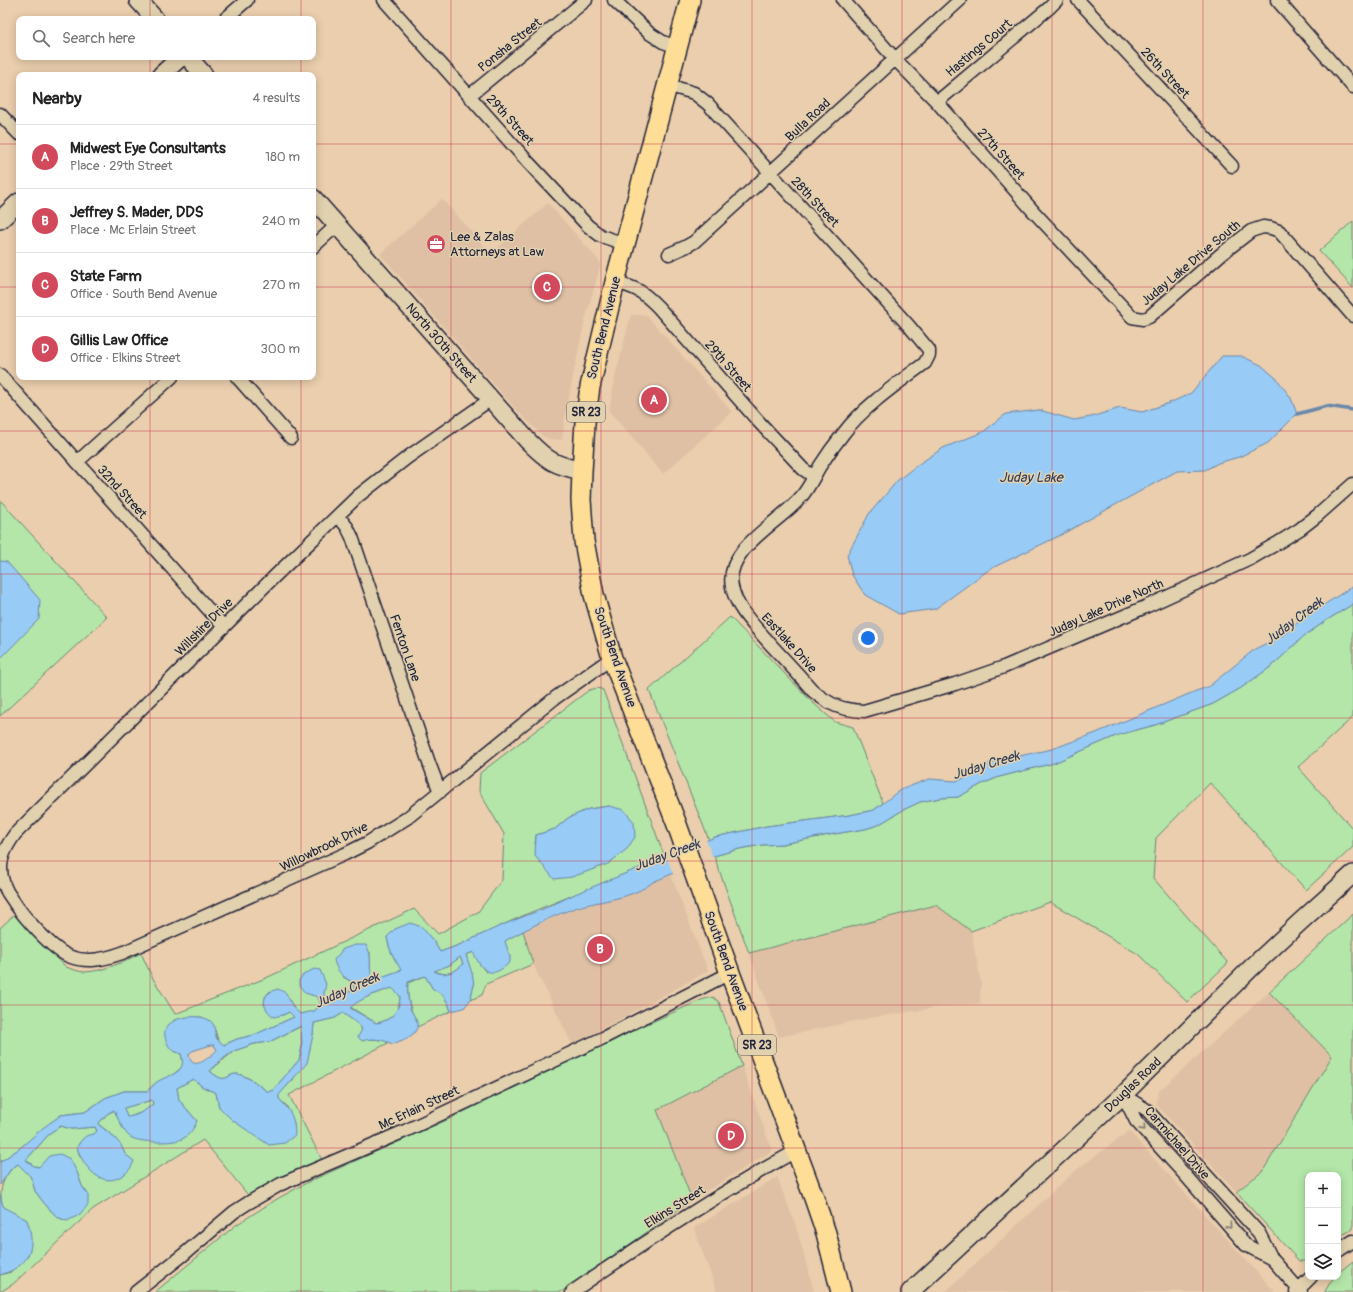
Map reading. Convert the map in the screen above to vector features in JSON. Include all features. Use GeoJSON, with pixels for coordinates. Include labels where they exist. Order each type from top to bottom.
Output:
{"type":"FeatureCollection","features":[{"type":"Feature","properties":{"kind":"main road","name":"South Bend Avenue"},"geometry":{"type":"LineString","coordinates":[[690,0],[615,282],[590,387],[585,423],[582,471],[584,541],[594,595],[612,658],[676,822],[730,973],[814,1198],[826,1233],[841,1292]]}},
{"type":"Feature","properties":{"kind":"street"},"geometry":{"type":"LineString","coordinates":[[138,0],[152,16]]}},
{"type":"Feature","properties":{"kind":"street"},"geometry":{"type":"LineString","coordinates":[[229,16],[246,0]]}},
{"type":"Feature","properties":{"kind":"street","name":"29th Street"},"geometry":{"type":"LineString","coordinates":[[384,0],[528,162],[588,226],[601,236],[625,244]]}},
{"type":"Feature","properties":{"kind":"street","name":"Ponsha Street"},"geometry":{"type":"LineString","coordinates":[[469,96],[586,0]]}},
{"type":"Feature","properties":{"kind":"street"},"geometry":{"type":"LineString","coordinates":[[614,0],[649,33],[663,42],[678,47]]}},
{"type":"Feature","properties":{"kind":"street","name":"27th Street"},"geometry":{"type":"LineString","coordinates":[[843,0],[1128,314],[1136,319],[1143,319]]}},
{"type":"Feature","properties":{"kind":"street","name":"Bulla Road"},"geometry":{"type":"LineString","coordinates":[[670,254],[694,242],[960,0]]}},
{"type":"Feature","properties":{"kind":"street","name":"Hastings Court"},"geometry":{"type":"LineString","coordinates":[[937,102],[1050,8],[1057,0]]}},
{"type":"Feature","properties":{"kind":"street","name":"26th Street"},"geometry":{"type":"LineString","coordinates":[[1078,0],[1232,166]]}},
{"type":"Feature","properties":{"kind":"street"},"geometry":{"type":"LineString","coordinates":[[1277,0],[1353,87]]}},
{"type":"Feature","properties":{"kind":"street"},"geometry":{"type":"LineString","coordinates":[[164,72],[178,60]]}},
{"type":"Feature","properties":{"kind":"street"},"geometry":{"type":"LineString","coordinates":[[191,60],[201,72]]}},
{"type":"Feature","properties":{"kind":"street","name":"28th Street"},"geometry":{"type":"LineString","coordinates":[[667,85],[694,93],[708,104],[927,347],[929,355],[925,363],[855,419],[843,433],[814,477]]}},
{"type":"Feature","properties":{"kind":"street"},"geometry":{"type":"LineString","coordinates":[[0,114],[16,131]]}},
{"type":"Feature","properties":{"kind":"street","name":"North 30th Street"},"geometry":{"type":"LineString","coordinates":[[316,201],[540,453],[553,463],[582,471]]}},
{"type":"Feature","properties":{"kind":"street"},"geometry":{"type":"LineString","coordinates":[[0,220],[16,205]]}},
{"type":"Feature","properties":{"kind":"street"},"geometry":{"type":"LineString","coordinates":[[316,245],[337,225]]}},
{"type":"Feature","properties":{"kind":"street","name":"Juday Lake Drive South"},"geometry":{"type":"LineString","coordinates":[[1143,319],[1149,317],[1220,255],[1251,231],[1263,227],[1279,231],[1353,316]]}},
{"type":"Feature","properties":{"kind":"street","name":"29th Street"},"geometry":{"type":"LineString","coordinates":[[615,282],[632,286],[646,295],[658,306],[759,422],[803,469],[814,477]]}},
{"type":"Feature","properties":{"kind":"street","name":"32nd Street"},"geometry":{"type":"LineString","coordinates":[[0,375],[224,627]]}},
{"type":"Feature","properties":{"kind":"street"},"geometry":{"type":"LineString","coordinates":[[77,462],[169,380]]}},
{"type":"Feature","properties":{"kind":"street"},"geometry":{"type":"LineString","coordinates":[[240,380],[291,438]]}},
{"type":"Feature","properties":{"kind":"street","name":"Willshire Drive"},"geometry":{"type":"LineString","coordinates":[[22,912],[12,899],[2,879],[1,867],[3,855],[15,834],[358,496],[387,473],[491,399]]}},
{"type":"Feature","properties":{"kind":"street","name":"Eastlake Drive"},"geometry":{"type":"LineString","coordinates":[[814,477],[802,496],[791,508],[745,548],[737,559],[732,575],[732,585],[735,598],[749,620],[813,691],[825,701],[837,707],[849,710]]}},
{"type":"Feature","properties":{"kind":"street","name":"Juday Lake Drive North"},"geometry":{"type":"LineString","coordinates":[[849,710],[864,711],[955,684],[1026,658],[1143,608],[1250,559],[1276,544],[1300,529],[1318,515],[1353,484]]}},
{"type":"Feature","properties":{"kind":"street","name":"Fenton Lane"},"geometry":{"type":"LineString","coordinates":[[338,516],[347,527],[352,537],[440,792]]}},
{"type":"Feature","properties":{"kind":"street","name":"Willowbrook Drive"},"geometry":{"type":"LineString","coordinates":[[22,912],[51,943],[70,957],[92,961],[106,958],[149,942],[367,843],[407,818],[555,698],[612,658]]}},
{"type":"Feature","properties":{"kind":"street","name":"Douglas Road"},"geometry":{"type":"LineString","coordinates":[[910,1292],[1123,1095],[1251,968],[1353,874]]}},
{"type":"Feature","properties":{"kind":"street","name":"Mc Erlain Street"},"geometry":{"type":"LineString","coordinates":[[136,1292],[234,1212],[281,1184],[404,1131],[596,1041],[730,973]]}},
{"type":"Feature","properties":{"kind":"street","name":"Carmichael Drive"},"geometry":{"type":"LineString","coordinates":[[1123,1095],[1147,1110],[1259,1233],[1272,1259],[1299,1291]]}},
{"type":"Feature","properties":{"kind":"street","name":"Carmichael Drive"},"geometry":{"type":"LineString","coordinates":[[1123,1095],[1136,1121],[1186,1176],[1246,1246],[1272,1259]]}},
{"type":"Feature","properties":{"kind":"street","name":"Elkins Street"},"geometry":{"type":"LineString","coordinates":[[572,1292],[635,1249],[796,1150]]}},
{"type":"Feature","properties":{"kind":"street"},"geometry":{"type":"LineString","coordinates":[[1186,1176],[1198,1166]]}},
{"type":"Feature","properties":{"kind":"street"},"geometry":{"type":"LineString","coordinates":[[1341,1249],[1353,1241]]}},
{"type":"Feature","properties":{"kind":"street"},"geometry":{"type":"LineString","coordinates":[[1299,1291],[1308,1280]]}},
{"type":"Feature","properties":{"kind":"shaded area"},"geometry":{"type":"Polygon","coordinates":[[[442,199],[491,254],[548,203],[601,263],[584,324],[566,410],[562,440],[550,439],[543,436],[517,411],[380,254],[442,199]]]}},
{"type":"Feature","properties":{"kind":"shaded area"},"geometry":{"type":"Polygon","coordinates":[[[631,315],[646,315],[732,412],[663,474],[609,411],[616,373],[631,315]]]}},
{"type":"Feature","properties":{"kind":"shaded area"},"geometry":{"type":"Polygon","coordinates":[[[671,875],[708,971],[572,1044],[533,964],[523,931],[576,908],[634,893],[646,888],[653,882],[671,875]]]}},
{"type":"Feature","properties":{"kind":"shaded area"},"geometry":{"type":"Polygon","coordinates":[[[936,905],[971,931],[981,983],[980,1003],[946,1006],[870,1018],[779,1037],[749,953],[936,905]]]}},
{"type":"Feature","properties":{"kind":"shaded area"},"geometry":{"type":"Polygon","coordinates":[[[1269,992],[1332,1056],[1263,1171],[1236,1192],[1156,1104],[1159,1091],[1269,992]]]}},
{"type":"Feature","properties":{"kind":"shaded area"},"geometry":{"type":"Polygon","coordinates":[[[742,1066],[772,1151],[692,1200],[657,1110],[742,1066]]]}},
{"type":"Feature","properties":{"kind":"shaded area"},"geometry":{"type":"Polygon","coordinates":[[[1129,1131],[1275,1292],[945,1292],[1075,1171],[1129,1131]]]}},
{"type":"Feature","properties":{"kind":"shaded area"},"geometry":{"type":"Polygon","coordinates":[[[777,1177],[796,1226],[814,1292],[717,1292],[694,1228],[777,1177]]]}},
{"type":"Feature","properties":{"kind":"green space"},"geometry":{"type":"Polygon","coordinates":[[[1353,221],[1353,288],[1319,251],[1353,221]]]}},
{"type":"Feature","properties":{"kind":"green space"},"geometry":{"type":"Polygon","coordinates":[[[0,500],[107,617],[0,716],[0,500]]]}},
{"type":"Feature","properties":{"kind":"green space"},"geometry":{"type":"Polygon","coordinates":[[[1353,604],[1353,717],[1298,767],[1353,829],[1353,847],[1306,890],[1210,783],[1156,838],[1153,878],[1228,963],[1187,1002],[1138,954],[1050,902],[971,931],[936,905],[749,953],[714,856],[739,849],[762,845],[782,844],[865,829],[878,825],[920,802],[940,798],[958,797],[999,777],[1054,763],[1118,735],[1155,725],[1213,704],[1241,688],[1272,666],[1304,636],[1353,604]]]}},
{"type":"Feature","properties":{"kind":"green space"},"geometry":{"type":"Polygon","coordinates":[[[730,617],[812,702],[835,722],[853,727],[883,803],[874,810],[850,815],[767,826],[715,837],[709,840],[649,690],[730,617]]]}},
{"type":"Feature","properties":{"kind":"green space"},"geometry":{"type":"Polygon","coordinates":[[[598,688],[603,690],[665,858],[529,913],[459,945],[440,952],[434,942],[395,929],[387,937],[392,954],[402,970],[373,980],[370,967],[370,952],[343,977],[352,982],[355,989],[328,1002],[323,994],[325,990],[311,995],[318,998],[320,1001],[320,1006],[314,1011],[300,1014],[289,1000],[270,991],[265,997],[264,1005],[283,1015],[289,1012],[294,1017],[254,1035],[237,1039],[223,1045],[218,1040],[215,1030],[202,1017],[190,1017],[174,1020],[172,1050],[181,1054],[183,1062],[182,1067],[174,1074],[157,1082],[147,1091],[124,1091],[105,1098],[85,1112],[61,1115],[0,1162],[0,928],[14,915],[66,967],[80,972],[107,968],[141,953],[152,977],[175,1014],[266,978],[414,909],[438,934],[478,912],[502,880],[504,834],[479,791],[480,773],[589,690],[598,688]],[[609,806],[589,809],[568,818],[555,829],[536,835],[535,844],[609,806]]]}},
{"type":"Feature","properties":{"kind":"green space"},"geometry":{"type":"Polygon","coordinates":[[[1353,914],[1353,1229],[1341,1235],[1341,1172],[1305,1172],[1305,1261],[1299,1261],[1236,1192],[1263,1171],[1332,1056],[1269,992],[1353,914]]]}},
{"type":"Feature","properties":{"kind":"green space"},"geometry":{"type":"Polygon","coordinates":[[[523,931],[533,964],[486,984],[482,995],[470,1000],[474,985],[466,955],[474,952],[481,966],[486,972],[510,957],[504,941],[523,931]]]}},
{"type":"Feature","properties":{"kind":"green space"},"geometry":{"type":"Polygon","coordinates":[[[460,957],[463,964],[453,972],[445,974],[434,970],[450,965],[460,957]]]}},
{"type":"Feature","properties":{"kind":"green space"},"geometry":{"type":"Polygon","coordinates":[[[425,976],[433,989],[442,994],[451,1011],[417,1027],[409,1003],[408,983],[425,976]]]}},
{"type":"Feature","properties":{"kind":"green space"},"geometry":{"type":"Polygon","coordinates":[[[392,988],[400,996],[400,1001],[394,1014],[386,1020],[376,1023],[350,1007],[365,998],[392,988]]]}},
{"type":"Feature","properties":{"kind":"green space"},"geometry":{"type":"Polygon","coordinates":[[[713,997],[719,1002],[742,1066],[657,1110],[692,1200],[561,1292],[155,1292],[236,1225],[277,1199],[308,1182],[449,1119],[616,1038],[701,1000],[713,997]]]}},
{"type":"Feature","properties":{"kind":"green space"},"geometry":{"type":"Polygon","coordinates":[[[343,1013],[358,1024],[368,1039],[384,1040],[388,1043],[289,1095],[322,1160],[280,1178],[248,1195],[203,1140],[93,1209],[13,1284],[0,1292],[0,1275],[11,1272],[27,1220],[8,1210],[2,1204],[1,1194],[3,1183],[10,1171],[18,1164],[20,1165],[30,1176],[35,1191],[44,1203],[57,1217],[67,1221],[88,1194],[82,1186],[77,1172],[34,1166],[26,1160],[51,1132],[61,1126],[71,1129],[95,1127],[97,1131],[82,1140],[77,1147],[80,1157],[125,1154],[113,1137],[98,1124],[107,1114],[115,1110],[118,1119],[197,1121],[179,1100],[177,1088],[193,1079],[203,1087],[216,1093],[219,1107],[269,1144],[288,1107],[279,1099],[278,1095],[293,1080],[313,1035],[314,1023],[335,1018],[343,1013]]]}},
{"type":"Feature","properties":{"kind":"green space"},"geometry":{"type":"Polygon","coordinates":[[[302,1026],[302,1047],[299,1060],[273,1090],[268,1092],[245,1076],[236,1074],[227,1078],[221,1078],[210,1071],[234,1051],[254,1044],[269,1042],[302,1026]]]}},
{"type":"Feature","properties":{"kind":"green space"},"geometry":{"type":"Polygon","coordinates":[[[152,1100],[153,1104],[145,1111],[127,1118],[123,1108],[152,1100]]]}},
{"type":"Feature","properties":{"kind":"green space"},"geometry":{"type":"Polygon","coordinates":[[[1353,1261],[1353,1292],[1325,1292],[1332,1280],[1341,1280],[1341,1271],[1353,1261]]]}},
{"type":"Feature","properties":{"kind":"water","name":"Juday Lake"},"geometry":{"type":"Polygon","coordinates":[[[1222,356],[1241,356],[1261,365],[1277,379],[1291,398],[1297,414],[1268,443],[1239,457],[1218,463],[1205,470],[1177,471],[1057,537],[990,569],[935,609],[899,614],[865,595],[852,575],[847,555],[869,514],[898,480],[943,448],[983,432],[1006,414],[1039,410],[1074,420],[1091,417],[1120,408],[1142,412],[1172,402],[1191,393],[1222,356]]]}},
{"type":"Feature","properties":{"kind":"water"},"geometry":{"type":"Polygon","coordinates":[[[0,561],[7,562],[40,600],[39,619],[0,659],[0,561]]]}},
{"type":"Feature","properties":{"kind":"water"},"geometry":{"type":"Polygon","coordinates":[[[1353,586],[1353,604],[1304,636],[1272,666],[1241,688],[1213,704],[1155,725],[1118,735],[1054,763],[999,777],[958,797],[940,798],[920,802],[878,825],[865,829],[782,844],[762,845],[739,849],[714,856],[653,882],[645,888],[626,896],[578,907],[559,914],[505,941],[510,962],[498,971],[488,972],[484,969],[473,952],[466,955],[474,985],[470,1000],[464,1008],[451,1011],[442,994],[433,989],[425,976],[408,982],[409,1005],[416,1020],[417,1027],[411,1036],[393,1044],[374,1039],[362,1041],[358,1037],[362,1029],[358,1024],[343,1013],[335,1018],[314,1023],[307,1063],[279,1095],[279,1099],[292,1115],[294,1124],[295,1135],[285,1143],[269,1145],[232,1120],[219,1107],[216,1093],[203,1087],[193,1079],[177,1088],[179,1100],[197,1121],[189,1134],[184,1138],[165,1142],[149,1142],[130,1137],[125,1132],[114,1110],[107,1114],[98,1124],[114,1137],[121,1145],[125,1154],[134,1161],[132,1166],[125,1174],[120,1177],[113,1180],[99,1177],[93,1173],[79,1154],[77,1147],[84,1138],[88,1135],[94,1134],[97,1131],[95,1127],[71,1129],[61,1126],[51,1132],[26,1160],[34,1166],[39,1167],[49,1156],[60,1154],[70,1159],[82,1186],[88,1194],[88,1205],[79,1215],[67,1221],[57,1217],[35,1191],[30,1176],[18,1164],[11,1169],[0,1185],[0,1162],[61,1115],[85,1112],[105,1098],[124,1091],[147,1091],[157,1082],[180,1070],[182,1066],[181,1054],[173,1051],[166,1040],[165,1032],[167,1026],[172,1022],[187,1017],[196,1017],[209,1020],[214,1026],[217,1039],[224,1045],[237,1039],[254,1035],[294,1017],[289,1012],[274,1017],[269,1013],[266,1009],[264,1001],[268,994],[272,991],[278,989],[286,993],[293,1007],[300,1014],[314,1011],[320,1006],[318,998],[305,993],[299,985],[299,980],[303,975],[314,969],[320,970],[326,984],[324,996],[328,1002],[355,989],[352,982],[340,973],[335,964],[334,960],[343,949],[355,945],[366,945],[370,954],[370,970],[373,980],[401,970],[391,951],[387,937],[395,929],[410,923],[422,927],[440,952],[575,894],[715,837],[767,826],[850,815],[874,810],[900,790],[929,779],[956,781],[974,775],[991,762],[1052,749],[1096,733],[1208,687],[1255,649],[1283,635],[1302,619],[1353,586]],[[460,957],[450,965],[434,971],[446,974],[457,969],[463,964],[460,957]],[[392,988],[365,998],[350,1008],[376,1023],[390,1018],[396,1011],[400,1001],[400,996],[392,988]],[[301,1026],[269,1042],[254,1044],[234,1051],[220,1061],[210,1071],[221,1078],[227,1078],[236,1074],[241,1075],[268,1092],[273,1090],[299,1060],[302,1047],[301,1026]],[[211,1045],[192,1051],[189,1054],[190,1060],[193,1063],[197,1063],[206,1060],[217,1050],[214,1045],[211,1045]],[[152,1100],[124,1108],[127,1117],[138,1114],[147,1109],[153,1104],[152,1100]]]}},
{"type":"Feature","properties":{"kind":"water"},"geometry":{"type":"Polygon","coordinates":[[[609,806],[624,810],[634,822],[635,837],[627,849],[608,864],[572,877],[554,879],[535,856],[536,835],[555,829],[568,818],[589,809],[609,806]]]}},
{"type":"Feature","properties":{"kind":"water"},"geometry":{"type":"Polygon","coordinates":[[[0,1195],[3,1206],[27,1220],[31,1240],[28,1255],[24,1261],[18,1267],[0,1275],[0,1195]]]}},
{"type":"Feature","properties":{"kind":"pier"},"geometry":{"type":"Polygon","coordinates":[[[706,839],[713,859],[674,876],[666,856],[706,839]]]}},
{"type":"Feature","properties":{"kind":"waterway"},"geometry":{"type":"LineString","coordinates":[[1297,414],[1327,406],[1353,410]]}},
{"type":"Feature","properties":{"kind":"place","name":"Lee & Zalas Attorneys at Law"},"geometry":{"type":"Point","coordinates":[436,244]}},
{"type":"Feature","properties":{"kind":"place","name":"State Farm"},"geometry":{"type":"Point","coordinates":[547,287]}},
{"type":"Feature","properties":{"kind":"place","name":"Midwest Eye Consultants"},"geometry":{"type":"Point","coordinates":[654,400]}},
{"type":"Feature","properties":{"kind":"place","name":"Jeffrey S. Mader, DDS"},"geometry":{"type":"Point","coordinates":[600,949]}},
{"type":"Feature","properties":{"kind":"place","name":"Gillis Law Office"},"geometry":{"type":"Point","coordinates":[731,1136]}},
{"type":"Feature","properties":{"kind":"water label","name":"Juday Creek"},"geometry":{"type":"Point","coordinates":[1294,621]}},
{"type":"Feature","properties":{"kind":"water label","name":"Juday Creek"},"geometry":{"type":"Point","coordinates":[986,765]}},
{"type":"Feature","properties":{"kind":"water label","name":"Juday Creek"},"geometry":{"type":"Point","coordinates":[667,855]}},
{"type":"Feature","properties":{"kind":"water label","name":"Juday Creek"},"geometry":{"type":"Point","coordinates":[347,990]}}]}
